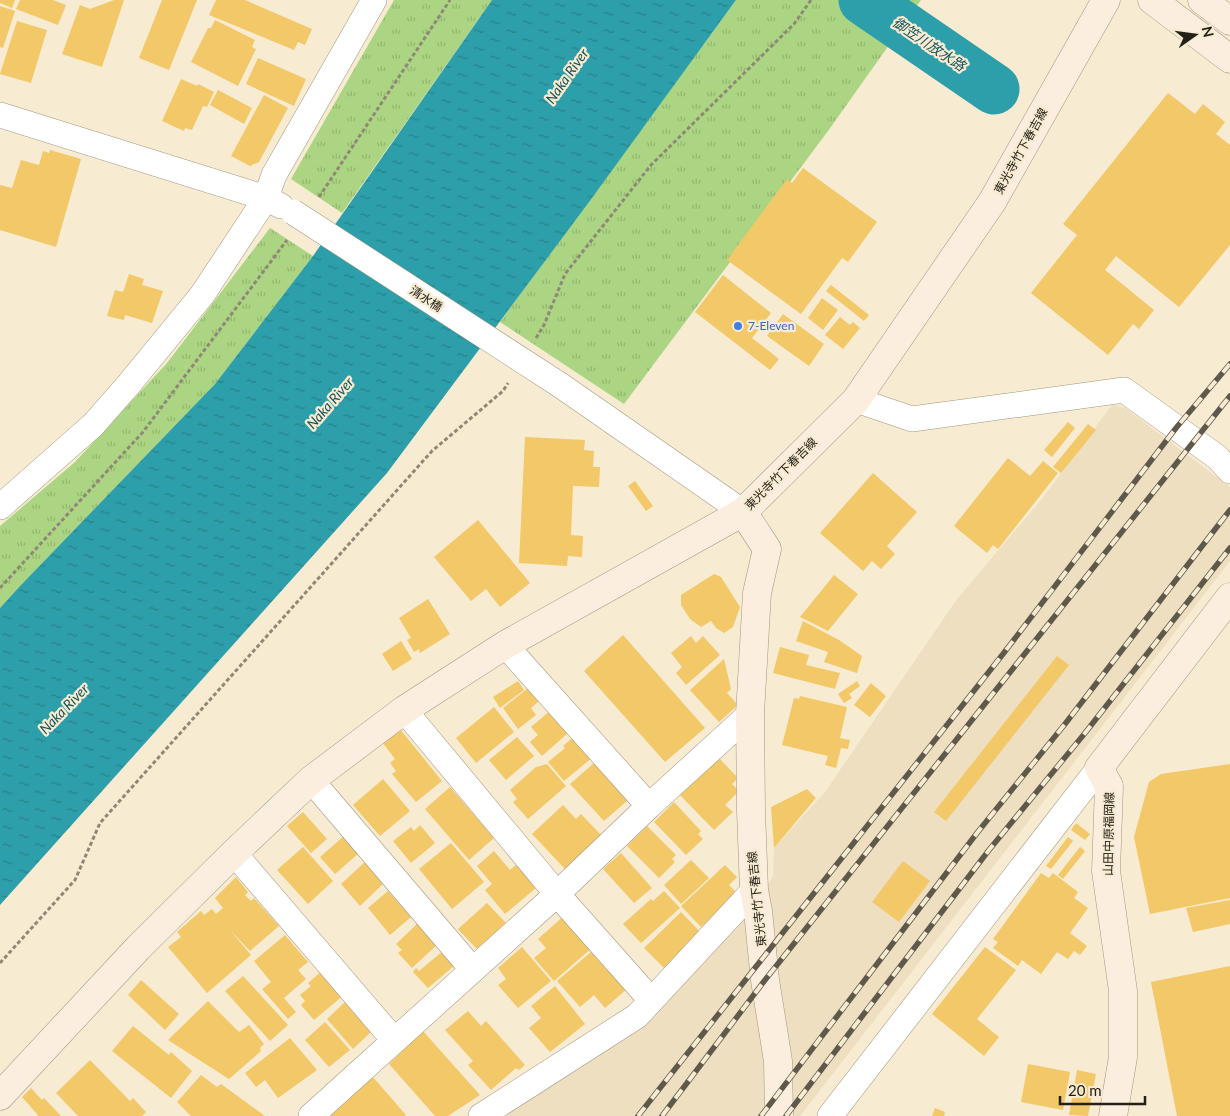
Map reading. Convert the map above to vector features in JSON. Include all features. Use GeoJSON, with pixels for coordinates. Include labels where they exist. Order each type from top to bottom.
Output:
{"type":"FeatureCollection","features":[{"type":"Feature","properties":{"kind":"main road","name":"東光寺竹下春吉線"},"geometry":{"type":"LineString","coordinates":[[779,1116],[778,1061],[765,980],[754,890],[750,811],[750,714],[757,593],[767,549],[743,512],[856,400],[992,202],[1106,0]]}},
{"type":"Feature","properties":{"kind":"main road"},"geometry":{"type":"LineString","coordinates":[[1152,0],[1230,59]]}},
{"type":"Feature","properties":{"kind":"main road"},"geometry":{"type":"LineString","coordinates":[[1202,0],[1230,21]]}},
{"type":"Feature","properties":{"kind":"main road"},"geometry":{"type":"LineString","coordinates":[[0,1096],[138,948],[234,853],[312,780],[404,710],[505,645],[743,512]]}},
{"type":"Feature","properties":{"kind":"main road"},"geometry":{"type":"LineString","coordinates":[[1099,768],[1230,597]]}},
{"type":"Feature","properties":{"kind":"main road","name":"山田中原福岡線"},"geometry":{"type":"LineString","coordinates":[[1099,768],[1109,786],[1106,872],[1123,991],[1123,1057],[1113,1116]]}},
{"type":"Feature","properties":{"kind":"street"},"geometry":{"type":"LineString","coordinates":[[0,507],[93,425],[202,295],[266,198],[274,175],[374,0]]}},
{"type":"Feature","properties":{"kind":"street","name":"清水橋"},"geometry":{"type":"LineString","coordinates":[[0,116],[266,198],[560,386],[743,512]]}},
{"type":"Feature","properties":{"kind":"street"},"geometry":{"type":"LineString","coordinates":[[856,400],[912,419],[1124,390],[1217,457],[1230,471]]}},
{"type":"Feature","properties":{"kind":"street"},"geometry":{"type":"LineString","coordinates":[[505,645],[649,806]]}},
{"type":"Feature","properties":{"kind":"street"},"geometry":{"type":"LineString","coordinates":[[404,710],[557,894],[651,1000]]}},
{"type":"Feature","properties":{"kind":"street"},"geometry":{"type":"LineString","coordinates":[[311,1116],[557,894],[649,806],[750,714]]}},
{"type":"Feature","properties":{"kind":"street"},"geometry":{"type":"LineString","coordinates":[[830,1116],[1099,768]]}},
{"type":"Feature","properties":{"kind":"street"},"geometry":{"type":"LineString","coordinates":[[312,780],[473,970]]}},
{"type":"Feature","properties":{"kind":"street"},"geometry":{"type":"LineString","coordinates":[[234,853],[394,1040]]}},
{"type":"Feature","properties":{"kind":"street"},"geometry":{"type":"LineString","coordinates":[[481,1116],[638,1016],[754,890]]}},
{"type":"Feature","properties":{"kind":"path"},"geometry":{"type":"LineString","coordinates":[[0,588],[143,432],[299,218],[331,182],[450,0]]}},
{"type":"Feature","properties":{"kind":"path"},"geometry":{"type":"LineString","coordinates":[[534,341],[544,325],[565,274],[650,165],[794,24],[811,0]]}},
{"type":"Feature","properties":{"kind":"path"},"geometry":{"type":"LineString","coordinates":[[0,963],[75,880],[100,823],[432,451],[503,391],[513,374]]}},
{"type":"Feature","properties":{"kind":"shaded area"},"geometry":{"type":"Polygon","coordinates":[[[1112,405],[1125,408],[1230,487],[1230,561],[800,1116],[500,1116],[654,1017],[729,928],[744,915],[773,877],[774,848],[825,792],[957,599],[1041,500],[1112,405]]]}},
{"type":"Feature","properties":{"kind":"green space"},"geometry":{"type":"Polygon","coordinates":[[[394,0],[492,0],[342,213],[291,179],[394,0]]]}},
{"type":"Feature","properties":{"kind":"green space"},"geometry":{"type":"Polygon","coordinates":[[[736,0],[921,0],[828,131],[624,404],[500,322],[736,0]]]}},
{"type":"Feature","properties":{"kind":"green space"},"geometry":{"type":"Polygon","coordinates":[[[270,228],[313,256],[215,384],[0,608],[0,526],[75,462],[167,363],[270,228]]]}},
{"type":"Feature","properties":{"kind":"water","name":"Naka River"},"geometry":{"type":"Polygon","coordinates":[[[492,0],[736,0],[589,202],[387,473],[0,905],[0,608],[215,384],[313,256],[492,0]]]}},
{"type":"Feature","properties":{"kind":"building"},"geometry":{"type":"Polygon","coordinates":[[[0,0],[15,0],[12,8],[0,3],[0,0]]]}},
{"type":"Feature","properties":{"kind":"building"},"geometry":{"type":"Polygon","coordinates":[[[20,0],[53,0],[66,5],[58,25],[16,9],[20,0]]]}},
{"type":"Feature","properties":{"kind":"building"},"geometry":{"type":"Polygon","coordinates":[[[114,0],[124,0],[102,67],[62,54],[80,5],[90,9],[114,0]]]}},
{"type":"Feature","properties":{"kind":"building"},"geometry":{"type":"Polygon","coordinates":[[[162,0],[197,0],[169,70],[139,58],[162,0]]]}},
{"type":"Feature","properties":{"kind":"building"},"geometry":{"type":"Polygon","coordinates":[[[216,0],[245,0],[312,29],[305,45],[298,42],[294,50],[209,15],[216,0]]]}},
{"type":"Feature","properties":{"kind":"building"},"geometry":{"type":"Polygon","coordinates":[[[0,6],[15,11],[3,48],[0,47],[0,6]]]}},
{"type":"Feature","properties":{"kind":"building"},"geometry":{"type":"Polygon","coordinates":[[[215,20],[255,40],[252,47],[256,49],[238,86],[191,62],[208,28],[211,28],[215,20]]]}},
{"type":"Feature","properties":{"kind":"building"},"geometry":{"type":"Polygon","coordinates":[[[17,21],[47,30],[31,83],[0,74],[17,21]]]}},
{"type":"Feature","properties":{"kind":"building"},"geometry":{"type":"Polygon","coordinates":[[[258,58],[306,79],[294,106],[246,84],[258,58]]]}},
{"type":"Feature","properties":{"kind":"building"},"geometry":{"type":"Polygon","coordinates":[[[181,79],[197,86],[198,84],[214,92],[207,107],[203,106],[192,130],[185,128],[184,131],[162,121],[181,79]]]}},
{"type":"Feature","properties":{"kind":"building"},"geometry":{"type":"Polygon","coordinates":[[[218,90],[252,108],[244,124],[210,105],[218,90]]]}},
{"type":"Feature","properties":{"kind":"building"},"geometry":{"type":"Polygon","coordinates":[[[1168,93],[1195,114],[1203,104],[1225,122],[1216,134],[1230,145],[1230,245],[1179,307],[1116,256],[1105,270],[1154,310],[1139,329],[1133,324],[1108,355],[1031,293],[1077,235],[1063,224],[1168,93]]]}},
{"type":"Feature","properties":{"kind":"building"},"geometry":{"type":"Polygon","coordinates":[[[264,95],[288,108],[259,162],[250,166],[231,156],[264,95]]]}},
{"type":"Feature","properties":{"kind":"building"},"geometry":{"type":"Polygon","coordinates":[[[50,150],[81,159],[56,247],[0,230],[0,185],[12,188],[21,160],[39,165],[43,151],[49,153],[50,150]]]}},
{"type":"Feature","properties":{"kind":"building"},"geometry":{"type":"Polygon","coordinates":[[[803,168],[877,222],[848,262],[842,258],[801,314],[727,260],[787,179],[792,183],[803,168]]]}},
{"type":"Feature","properties":{"kind":"building"},"geometry":{"type":"Polygon","coordinates":[[[129,274],[144,279],[142,285],[163,291],[152,323],[125,315],[124,320],[107,316],[115,290],[123,292],[129,274]]]}},
{"type":"Feature","properties":{"kind":"building","name":"7-Eleven"},"geometry":{"type":"Polygon","coordinates":[[[723,275],[771,313],[752,338],[779,359],[770,370],[695,312],[723,275]]]}},
{"type":"Feature","properties":{"kind":"building"},"geometry":{"type":"Polygon","coordinates":[[[831,285],[869,315],[864,321],[826,291],[831,285]]]}},
{"type":"Feature","properties":{"kind":"building"},"geometry":{"type":"Polygon","coordinates":[[[822,298],[838,310],[823,330],[808,318],[822,298]]]}},
{"type":"Feature","properties":{"kind":"building"},"geometry":{"type":"Polygon","coordinates":[[[783,314],[824,344],[809,366],[767,336],[783,314]]]}},
{"type":"Feature","properties":{"kind":"building"},"geometry":{"type":"Polygon","coordinates":[[[840,317],[850,325],[853,322],[860,328],[843,349],[825,335],[840,317]]]}},
{"type":"Feature","properties":{"kind":"building"},"geometry":{"type":"Polygon","coordinates":[[[1068,422],[1075,428],[1052,457],[1044,450],[1068,422]]]}},
{"type":"Feature","properties":{"kind":"building"},"geometry":{"type":"Polygon","coordinates":[[[1088,424],[1096,430],[1061,473],[1053,467],[1088,424]]]}},
{"type":"Feature","properties":{"kind":"building"},"geometry":{"type":"Polygon","coordinates":[[[525,437],[585,440],[584,450],[594,451],[593,467],[600,467],[599,487],[573,486],[571,535],[583,536],[582,557],[568,556],[567,566],[519,563],[525,437]]]}},
{"type":"Feature","properties":{"kind":"building"},"geometry":{"type":"Polygon","coordinates":[[[1008,458],[1030,476],[1043,461],[1058,473],[998,549],[993,545],[987,553],[954,526],[1008,458]]]}},
{"type":"Feature","properties":{"kind":"building"},"geometry":{"type":"Polygon","coordinates":[[[873,473],[917,512],[887,546],[895,554],[881,569],[872,561],[863,571],[820,533],[873,473]]]}},
{"type":"Feature","properties":{"kind":"building"},"geometry":{"type":"Polygon","coordinates":[[[635,481],[653,506],[646,511],[628,486],[635,481]]]}},
{"type":"Feature","properties":{"kind":"building"},"geometry":{"type":"Polygon","coordinates":[[[478,520],[530,583],[500,607],[486,589],[471,601],[434,557],[478,520]]]}},
{"type":"Feature","properties":{"kind":"building"},"geometry":{"type":"Polygon","coordinates":[[[714,574],[721,577],[740,607],[733,627],[724,633],[716,628],[711,621],[701,627],[690,619],[681,605],[681,595],[714,574]]]}},
{"type":"Feature","properties":{"kind":"building"},"geometry":{"type":"Polygon","coordinates":[[[834,575],[858,594],[828,631],[800,617],[834,575]]]}},
{"type":"Feature","properties":{"kind":"building"},"geometry":{"type":"Polygon","coordinates":[[[428,599],[450,634],[420,653],[419,649],[414,652],[407,640],[411,638],[399,618],[428,599]]]}},
{"type":"Feature","properties":{"kind":"building"},"geometry":{"type":"Polygon","coordinates":[[[803,621],[839,640],[862,656],[857,673],[824,662],[828,652],[796,641],[803,621]]]}},
{"type":"Feature","properties":{"kind":"building"},"geometry":{"type":"Polygon","coordinates":[[[623,635],[705,728],[665,762],[584,671],[623,635]]]}},
{"type":"Feature","properties":{"kind":"building"},"geometry":{"type":"Polygon","coordinates":[[[691,636],[696,643],[703,636],[720,655],[686,685],[676,673],[682,667],[671,653],[691,636]]]}},
{"type":"Feature","properties":{"kind":"building"},"geometry":{"type":"Polygon","coordinates":[[[401,641],[412,659],[393,671],[382,654],[401,641]]]}},
{"type":"Feature","properties":{"kind":"building"},"geometry":{"type":"Polygon","coordinates":[[[780,647],[809,655],[806,665],[840,673],[835,689],[773,673],[780,647]]]}},
{"type":"Feature","properties":{"kind":"building"},"geometry":{"type":"Polygon","coordinates":[[[1057,656],[1069,665],[946,821],[934,812],[1057,656]]]}},
{"type":"Feature","properties":{"kind":"building"},"geometry":{"type":"Polygon","coordinates":[[[724,659],[731,689],[727,693],[738,705],[719,722],[690,690],[724,659]]]}},
{"type":"Feature","properties":{"kind":"building"},"geometry":{"type":"Polygon","coordinates":[[[518,681],[524,690],[500,708],[493,697],[518,681]]]}},
{"type":"Feature","properties":{"kind":"building"},"geometry":{"type":"Polygon","coordinates":[[[537,681],[547,694],[531,708],[536,715],[518,729],[503,708],[537,681]]]}},
{"type":"Feature","properties":{"kind":"building"},"geometry":{"type":"Polygon","coordinates":[[[857,681],[860,686],[849,694],[852,698],[844,703],[838,694],[857,681]]]}},
{"type":"Feature","properties":{"kind":"building"},"geometry":{"type":"Polygon","coordinates":[[[871,683],[886,696],[870,717],[854,705],[871,683]]]}},
{"type":"Feature","properties":{"kind":"building"},"geometry":{"type":"Polygon","coordinates":[[[800,696],[847,707],[840,738],[850,740],[848,749],[841,748],[836,768],[825,765],[828,756],[782,745],[794,698],[799,699],[800,696]]]}},
{"type":"Feature","properties":{"kind":"building"},"geometry":{"type":"Polygon","coordinates":[[[558,704],[576,726],[542,756],[530,742],[538,735],[531,727],[558,704]]]}},
{"type":"Feature","properties":{"kind":"building"},"geometry":{"type":"Polygon","coordinates":[[[494,707],[514,732],[476,763],[456,738],[494,707]]]}},
{"type":"Feature","properties":{"kind":"building"},"geometry":{"type":"Polygon","coordinates":[[[399,728],[442,781],[416,802],[392,774],[396,771],[390,763],[395,759],[382,742],[399,728]]]}},
{"type":"Feature","properties":{"kind":"building"},"geometry":{"type":"Polygon","coordinates":[[[577,734],[599,752],[564,781],[548,762],[565,748],[563,746],[577,734]]]}},
{"type":"Feature","properties":{"kind":"building"},"geometry":{"type":"Polygon","coordinates":[[[517,737],[534,756],[506,780],[489,760],[517,737]]]}},
{"type":"Feature","properties":{"kind":"building"},"geometry":{"type":"Polygon","coordinates":[[[602,756],[636,793],[604,821],[570,784],[602,756]]]}},
{"type":"Feature","properties":{"kind":"building"},"geometry":{"type":"Polygon","coordinates":[[[718,757],[738,778],[732,784],[739,791],[725,805],[733,812],[714,830],[679,794],[718,757]]]}},
{"type":"Feature","properties":{"kind":"building"},"geometry":{"type":"Polygon","coordinates":[[[547,764],[566,786],[528,819],[513,802],[517,799],[510,790],[536,767],[547,764]]]}},
{"type":"Feature","properties":{"kind":"building"},"geometry":{"type":"Polygon","coordinates":[[[1230,764],[1230,898],[1150,914],[1134,837],[1149,782],[1161,774],[1230,764]]]}},
{"type":"Feature","properties":{"kind":"building"},"geometry":{"type":"Polygon","coordinates":[[[383,779],[410,811],[380,836],[353,805],[383,779]]]}},
{"type":"Feature","properties":{"kind":"building"},"geometry":{"type":"Polygon","coordinates":[[[450,787],[494,838],[469,860],[425,809],[450,787]]]}},
{"type":"Feature","properties":{"kind":"building"},"geometry":{"type":"Polygon","coordinates":[[[807,789],[816,798],[774,848],[771,807],[807,789]]]}},
{"type":"Feature","properties":{"kind":"building"},"geometry":{"type":"Polygon","coordinates":[[[674,802],[701,831],[698,834],[703,839],[686,855],[654,822],[674,802]]]}},
{"type":"Feature","properties":{"kind":"building"},"geometry":{"type":"Polygon","coordinates":[[[563,805],[576,819],[581,814],[601,835],[565,869],[532,834],[563,805]]]}},
{"type":"Feature","properties":{"kind":"building"},"geometry":{"type":"Polygon","coordinates":[[[303,812],[327,839],[311,853],[287,826],[303,812]]]}},
{"type":"Feature","properties":{"kind":"building"},"geometry":{"type":"Polygon","coordinates":[[[1076,823],[1090,834],[1085,840],[1071,830],[1076,823]]]}},
{"type":"Feature","properties":{"kind":"building"},"geometry":{"type":"Polygon","coordinates":[[[420,825],[435,843],[411,863],[393,841],[411,827],[414,831],[420,825]]]}},
{"type":"Feature","properties":{"kind":"building"},"geometry":{"type":"Polygon","coordinates":[[[647,826],[676,855],[672,859],[675,862],[659,878],[627,846],[647,826]]]}},
{"type":"Feature","properties":{"kind":"building"},"geometry":{"type":"Polygon","coordinates":[[[344,836],[359,853],[335,874],[320,857],[344,836]]]}},
{"type":"Feature","properties":{"kind":"building"},"geometry":{"type":"Polygon","coordinates":[[[1068,837],[1073,841],[1051,869],[1046,866],[1068,837]]]}},
{"type":"Feature","properties":{"kind":"building"},"geometry":{"type":"Polygon","coordinates":[[[451,843],[484,882],[452,909],[419,869],[451,843]]]}},
{"type":"Feature","properties":{"kind":"building"},"geometry":{"type":"Polygon","coordinates":[[[303,847],[333,881],[308,904],[277,870],[303,847]]]}},
{"type":"Feature","properties":{"kind":"building"},"geometry":{"type":"Polygon","coordinates":[[[1080,847],[1085,851],[1063,879],[1058,875],[1080,847]]]}},
{"type":"Feature","properties":{"kind":"building"},"geometry":{"type":"Polygon","coordinates":[[[494,851],[510,870],[516,865],[536,888],[505,914],[485,890],[492,884],[477,866],[494,851]]]}},
{"type":"Feature","properties":{"kind":"building"},"geometry":{"type":"Polygon","coordinates":[[[621,853],[652,888],[634,903],[603,869],[621,853]]]}},
{"type":"Feature","properties":{"kind":"building"},"geometry":{"type":"Polygon","coordinates":[[[691,860],[709,878],[681,904],[664,885],[691,860]]]}},
{"type":"Feature","properties":{"kind":"building"},"geometry":{"type":"Polygon","coordinates":[[[366,861],[385,882],[360,906],[341,884],[366,861]]]}},
{"type":"Feature","properties":{"kind":"building"},"geometry":{"type":"Polygon","coordinates":[[[903,861],[930,881],[899,922],[872,902],[903,861]]]}},
{"type":"Feature","properties":{"kind":"building"},"geometry":{"type":"Polygon","coordinates":[[[725,865],[737,877],[729,885],[737,893],[701,927],[681,906],[725,865]]]}},
{"type":"Feature","properties":{"kind":"building"},"geometry":{"type":"Polygon","coordinates":[[[1041,873],[1049,878],[1053,873],[1078,892],[1074,898],[1088,908],[1070,933],[1087,946],[1080,955],[1074,951],[1068,959],[1057,952],[1041,974],[1022,960],[1018,966],[993,948],[998,942],[993,939],[1041,873]]]}},
{"type":"Feature","properties":{"kind":"building"},"geometry":{"type":"Polygon","coordinates":[[[236,877],[248,892],[245,895],[251,901],[254,898],[279,926],[250,951],[229,929],[251,955],[207,993],[168,947],[181,937],[177,932],[201,911],[204,915],[212,909],[216,914],[223,908],[215,898],[236,877]]]}},
{"type":"Feature","properties":{"kind":"building"},"geometry":{"type":"Polygon","coordinates":[[[388,891],[411,917],[390,935],[368,908],[388,891]]]}},
{"type":"Feature","properties":{"kind":"building"},"geometry":{"type":"Polygon","coordinates":[[[664,891],[680,908],[641,943],[623,924],[651,899],[653,901],[664,891]]]}},
{"type":"Feature","properties":{"kind":"building"},"geometry":{"type":"Polygon","coordinates":[[[1230,900],[1230,924],[1193,932],[1186,908],[1230,900]]]}},
{"type":"Feature","properties":{"kind":"building"},"geometry":{"type":"Polygon","coordinates":[[[487,903],[506,923],[477,949],[458,929],[487,903]]]}},
{"type":"Feature","properties":{"kind":"building"},"geometry":{"type":"Polygon","coordinates":[[[681,912],[701,933],[664,968],[644,948],[681,912]]]}},
{"type":"Feature","properties":{"kind":"building"},"geometry":{"type":"Polygon","coordinates":[[[565,915],[593,947],[554,981],[534,958],[546,948],[538,939],[565,915]]]}},
{"type":"Feature","properties":{"kind":"building"},"geometry":{"type":"Polygon","coordinates":[[[419,922],[439,943],[412,968],[398,953],[402,950],[396,944],[419,922]]]}},
{"type":"Feature","properties":{"kind":"building"},"geometry":{"type":"Polygon","coordinates":[[[285,935],[308,962],[298,970],[306,979],[284,998],[296,1012],[288,1019],[262,989],[271,982],[254,961],[285,935]]]}},
{"type":"Feature","properties":{"kind":"building"},"geometry":{"type":"Polygon","coordinates":[[[522,947],[551,981],[518,1008],[498,985],[506,979],[498,968],[522,947]]]}},
{"type":"Feature","properties":{"kind":"building"},"geometry":{"type":"Polygon","coordinates":[[[985,947],[1016,970],[977,1019],[999,1037],[984,1056],[932,1014],[985,947]]]}},
{"type":"Feature","properties":{"kind":"building"},"geometry":{"type":"Polygon","coordinates":[[[443,951],[455,965],[428,988],[413,972],[416,968],[419,971],[443,951]]]}},
{"type":"Feature","properties":{"kind":"building"},"geometry":{"type":"Polygon","coordinates":[[[591,952],[606,969],[609,966],[628,988],[605,1008],[594,995],[580,1007],[557,981],[591,952]]]}},
{"type":"Feature","properties":{"kind":"building"},"geometry":{"type":"Polygon","coordinates":[[[1230,966],[1230,1116],[1177,1116],[1151,982],[1230,966]]]}},
{"type":"Feature","properties":{"kind":"building"},"geometry":{"type":"Polygon","coordinates":[[[324,969],[345,994],[314,1020],[301,1005],[305,1001],[300,995],[311,986],[308,983],[324,969]]]}},
{"type":"Feature","properties":{"kind":"building"},"geometry":{"type":"Polygon","coordinates":[[[243,976],[288,1025],[270,1041],[225,991],[243,976]]]}},
{"type":"Feature","properties":{"kind":"building"},"geometry":{"type":"Polygon","coordinates":[[[141,980],[179,1014],[165,1030],[128,995],[141,980]]]}},
{"type":"Feature","properties":{"kind":"building"},"geometry":{"type":"Polygon","coordinates":[[[555,986],[585,1024],[550,1052],[529,1028],[541,1018],[531,1006],[555,986]]]}},
{"type":"Feature","properties":{"kind":"building"},"geometry":{"type":"Polygon","coordinates":[[[208,1001],[239,1032],[249,1025],[264,1044],[260,1048],[261,1051],[229,1079],[168,1040],[208,1001]]]}},
{"type":"Feature","properties":{"kind":"building"},"geometry":{"type":"Polygon","coordinates":[[[345,1002],[371,1032],[353,1049],[327,1019],[345,1002]]]}},
{"type":"Feature","properties":{"kind":"building"},"geometry":{"type":"Polygon","coordinates":[[[468,1011],[481,1026],[486,1021],[525,1065],[519,1070],[516,1068],[491,1090],[468,1065],[473,1061],[445,1030],[468,1011]]]}},
{"type":"Feature","properties":{"kind":"building"},"geometry":{"type":"Polygon","coordinates":[[[325,1022],[350,1050],[329,1067],[305,1040],[325,1022]]]}},
{"type":"Feature","properties":{"kind":"building"},"geometry":{"type":"Polygon","coordinates":[[[133,1026],[169,1055],[171,1052],[192,1071],[171,1098],[112,1051],[133,1026]]]}},
{"type":"Feature","properties":{"kind":"building"},"geometry":{"type":"Polygon","coordinates":[[[423,1031],[480,1095],[448,1116],[435,1116],[389,1064],[423,1031]]]}},
{"type":"Feature","properties":{"kind":"building"},"geometry":{"type":"Polygon","coordinates":[[[290,1038],[317,1070],[278,1098],[265,1080],[256,1087],[245,1073],[290,1038]]]}},
{"type":"Feature","properties":{"kind":"building"},"geometry":{"type":"Polygon","coordinates":[[[90,1060],[130,1101],[133,1098],[146,1112],[142,1116],[78,1116],[56,1093],[90,1060]]]}},
{"type":"Feature","properties":{"kind":"building"},"geometry":{"type":"Polygon","coordinates":[[[1028,1064],[1070,1072],[1063,1110],[1021,1102],[1028,1064]]]}},
{"type":"Feature","properties":{"kind":"building"},"geometry":{"type":"Polygon","coordinates":[[[1077,1070],[1096,1074],[1088,1116],[1069,1115],[1077,1070]]]}},
{"type":"Feature","properties":{"kind":"building"},"geometry":{"type":"Polygon","coordinates":[[[201,1075],[217,1087],[221,1084],[265,1116],[191,1116],[177,1102],[201,1075]]]}},
{"type":"Feature","properties":{"kind":"building"},"geometry":{"type":"Polygon","coordinates":[[[372,1076],[406,1115],[327,1116],[372,1076]]]}},
{"type":"Feature","properties":{"kind":"building"},"geometry":{"type":"Polygon","coordinates":[[[31,1088],[42,1100],[44,1098],[61,1116],[37,1116],[22,1097],[31,1088]]]}},
{"type":"Feature","properties":{"kind":"building"},"geometry":{"type":"Polygon","coordinates":[[[935,1108],[945,1112],[944,1116],[932,1116],[935,1108]]]}},
{"type":"Feature","properties":{"kind":"waterway","name":"御笠川放水路"},"geometry":{"type":"LineString","coordinates":[[864,0],[994,89]]}},
{"type":"Feature","properties":{"kind":"railway"},"geometry":{"type":"LineString","coordinates":[[638,1116],[1003,654],[1176,428],[1230,364]]}},
{"type":"Feature","properties":{"kind":"railway"},"geometry":{"type":"LineString","coordinates":[[662,1116],[765,980],[1230,396]]}},
{"type":"Feature","properties":{"kind":"railway"},"geometry":{"type":"LineString","coordinates":[[761,1116],[977,833],[1065,724],[1230,510]]}},
{"type":"Feature","properties":{"kind":"railway"},"geometry":{"type":"LineString","coordinates":[[786,1116],[989,850],[1085,733],[1230,548]]}},
{"type":"Feature","properties":{"kind":"place","name":"7-Eleven"},"geometry":{"type":"Point","coordinates":[738,326]}}]}
